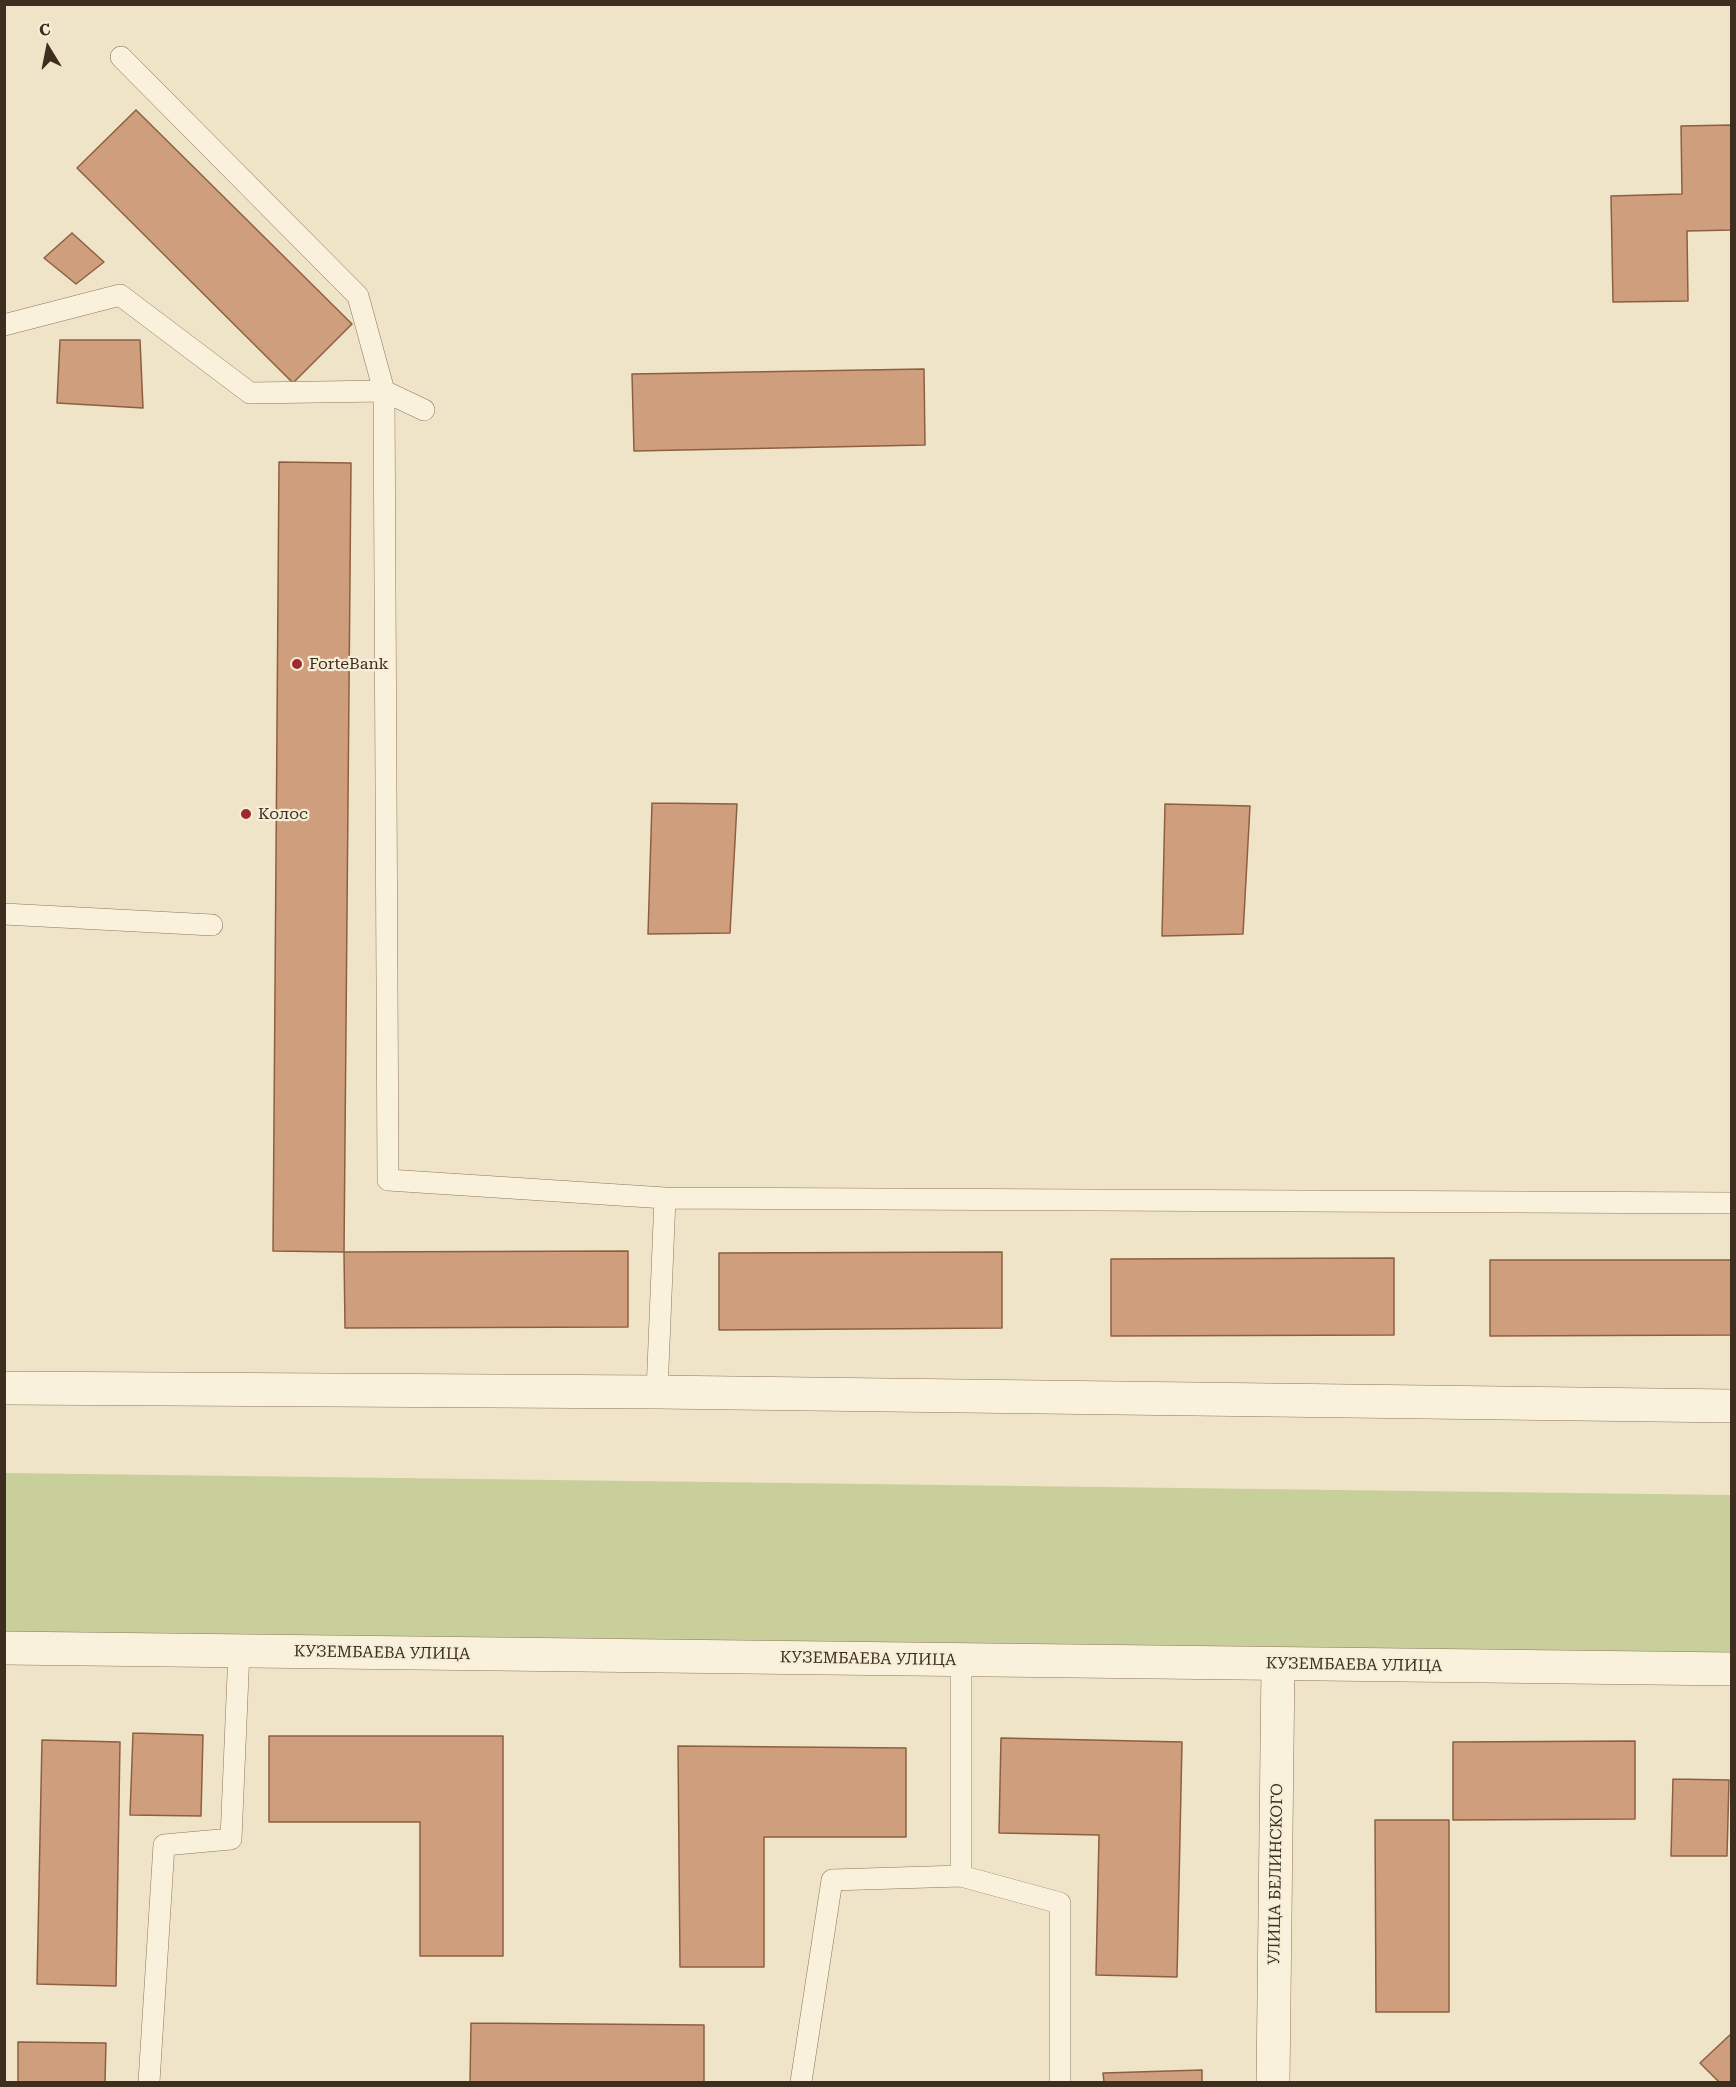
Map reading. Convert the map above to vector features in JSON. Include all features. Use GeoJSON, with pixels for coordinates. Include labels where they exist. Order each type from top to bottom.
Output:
{"type":"FeatureCollection","features":[{"type":"Feature","properties":{"kind":"street"},"geometry":{"type":"LineString","coordinates":[[4,1388],[657,1392],[1731,1406]]}},
{"type":"Feature","properties":{"kind":"street","name":"КУЗЕМБАЕВА УЛИЦА"},"geometry":{"type":"LineString","coordinates":[[4,1648],[1731,1669]]}},
{"type":"Feature","properties":{"kind":"street","name":"УЛИЦА БЕЛИНСКОГО"},"geometry":{"type":"LineString","coordinates":[[1273,2082],[1278,1665]]}},
{"type":"Feature","properties":{"kind":"lane"},"geometry":{"type":"LineString","coordinates":[[121,57],[358,296],[384,391],[388,1180],[665,1198],[1731,1203]]}},
{"type":"Feature","properties":{"kind":"lane"},"geometry":{"type":"LineString","coordinates":[[4,325],[120,295],[250,393],[384,391],[424,410]]}},
{"type":"Feature","properties":{"kind":"lane"},"geometry":{"type":"LineString","coordinates":[[4,914],[212,925]]}},
{"type":"Feature","properties":{"kind":"lane"},"geometry":{"type":"LineString","coordinates":[[657,1392],[665,1198]]}},
{"type":"Feature","properties":{"kind":"lane"},"geometry":{"type":"LineString","coordinates":[[149,2082],[164,1845],[231,1839],[239,1652]]}},
{"type":"Feature","properties":{"kind":"lane"},"geometry":{"type":"LineString","coordinates":[[961,1876],[962,1660]]}},
{"type":"Feature","properties":{"kind":"lane"},"geometry":{"type":"LineString","coordinates":[[801,2082],[832,1880],[961,1876],[1060,1903],[1060,2082]]}},
{"type":"Feature","properties":{"kind":"green space"},"geometry":{"type":"Polygon","coordinates":[[[5,1473],[1731,1495],[1731,1665],[5,1640],[5,1473]]]}},
{"type":"Feature","properties":{"kind":"building"},"geometry":{"type":"Polygon","coordinates":[[[136,110],[352,324],[293,383],[77,168],[136,110]]]}},
{"type":"Feature","properties":{"kind":"building"},"geometry":{"type":"Polygon","coordinates":[[[1732,125],[1732,230],[1687,231],[1688,301],[1613,302],[1611,196],[1682,194],[1681,126],[1732,125]]]}},
{"type":"Feature","properties":{"kind":"building"},"geometry":{"type":"Polygon","coordinates":[[[72,233],[104,262],[76,284],[44,258],[72,233]]]}},
{"type":"Feature","properties":{"kind":"building"},"geometry":{"type":"Polygon","coordinates":[[[60,340],[140,340],[143,408],[57,403],[60,340]]]}},
{"type":"Feature","properties":{"kind":"building"},"geometry":{"type":"Polygon","coordinates":[[[924,369],[925,445],[634,451],[632,374],[924,369]]]}},
{"type":"Feature","properties":{"kind":"building"},"geometry":{"type":"Polygon","coordinates":[[[279,462],[351,463],[344,1252],[273,1251],[279,462]]]}},
{"type":"Feature","properties":{"kind":"building"},"geometry":{"type":"Polygon","coordinates":[[[652,803],[737,804],[730,933],[648,934],[652,803]]]}},
{"type":"Feature","properties":{"kind":"building"},"geometry":{"type":"Polygon","coordinates":[[[1165,804],[1250,806],[1243,934],[1162,936],[1165,804]]]}},
{"type":"Feature","properties":{"kind":"building"},"geometry":{"type":"Polygon","coordinates":[[[628,1251],[628,1327],[345,1328],[344,1252],[628,1251]]]}},
{"type":"Feature","properties":{"kind":"building"},"geometry":{"type":"Polygon","coordinates":[[[1002,1252],[1002,1328],[719,1330],[719,1253],[1002,1252]]]}},
{"type":"Feature","properties":{"kind":"building"},"geometry":{"type":"Polygon","coordinates":[[[1394,1258],[1394,1335],[1111,1336],[1111,1259],[1394,1258]]]}},
{"type":"Feature","properties":{"kind":"building"},"geometry":{"type":"Polygon","coordinates":[[[1490,1260],[1732,1260],[1732,1335],[1490,1336],[1490,1260]]]}},
{"type":"Feature","properties":{"kind":"building"},"geometry":{"type":"Polygon","coordinates":[[[133,1733],[203,1735],[201,1816],[130,1815],[133,1733]]]}},
{"type":"Feature","properties":{"kind":"building"},"geometry":{"type":"Polygon","coordinates":[[[269,1736],[503,1736],[503,1956],[420,1956],[420,1822],[269,1822],[269,1736]]]}},
{"type":"Feature","properties":{"kind":"building"},"geometry":{"type":"Polygon","coordinates":[[[1001,1738],[1182,1742],[1177,1977],[1096,1975],[1099,1835],[999,1833],[1001,1738]]]}},
{"type":"Feature","properties":{"kind":"building"},"geometry":{"type":"Polygon","coordinates":[[[42,1740],[120,1742],[116,1986],[37,1984],[42,1740]]]}},
{"type":"Feature","properties":{"kind":"building"},"geometry":{"type":"Polygon","coordinates":[[[1635,1741],[1635,1819],[1453,1820],[1453,1742],[1635,1741]]]}},
{"type":"Feature","properties":{"kind":"building"},"geometry":{"type":"Polygon","coordinates":[[[678,1746],[906,1748],[906,1837],[764,1837],[764,1967],[680,1967],[678,1746]]]}},
{"type":"Feature","properties":{"kind":"building"},"geometry":{"type":"Polygon","coordinates":[[[1673,1779],[1729,1780],[1727,1856],[1671,1856],[1673,1779]]]}},
{"type":"Feature","properties":{"kind":"building"},"geometry":{"type":"Polygon","coordinates":[[[1375,1820],[1449,1820],[1449,2012],[1376,2012],[1375,1820]]]}},
{"type":"Feature","properties":{"kind":"building"},"geometry":{"type":"Polygon","coordinates":[[[471,2023],[704,2025],[704,2082],[470,2082],[471,2023]]]}},
{"type":"Feature","properties":{"kind":"building"},"geometry":{"type":"Polygon","coordinates":[[[1732,2033],[1732,2082],[1719,2082],[1700,2063],[1732,2033]]]}},
{"type":"Feature","properties":{"kind":"building"},"geometry":{"type":"Polygon","coordinates":[[[18,2042],[106,2043],[105,2082],[18,2082],[18,2042]]]}},
{"type":"Feature","properties":{"kind":"building"},"geometry":{"type":"Polygon","coordinates":[[[1202,2070],[1202,2082],[1104,2082],[1103,2073],[1202,2070]]]}},
{"type":"Feature","properties":{"kind":"place","name":"ForteBank"},"geometry":{"type":"Point","coordinates":[297,664]}},
{"type":"Feature","properties":{"kind":"place","name":"Колос"},"geometry":{"type":"Point","coordinates":[246,814]}}]}
